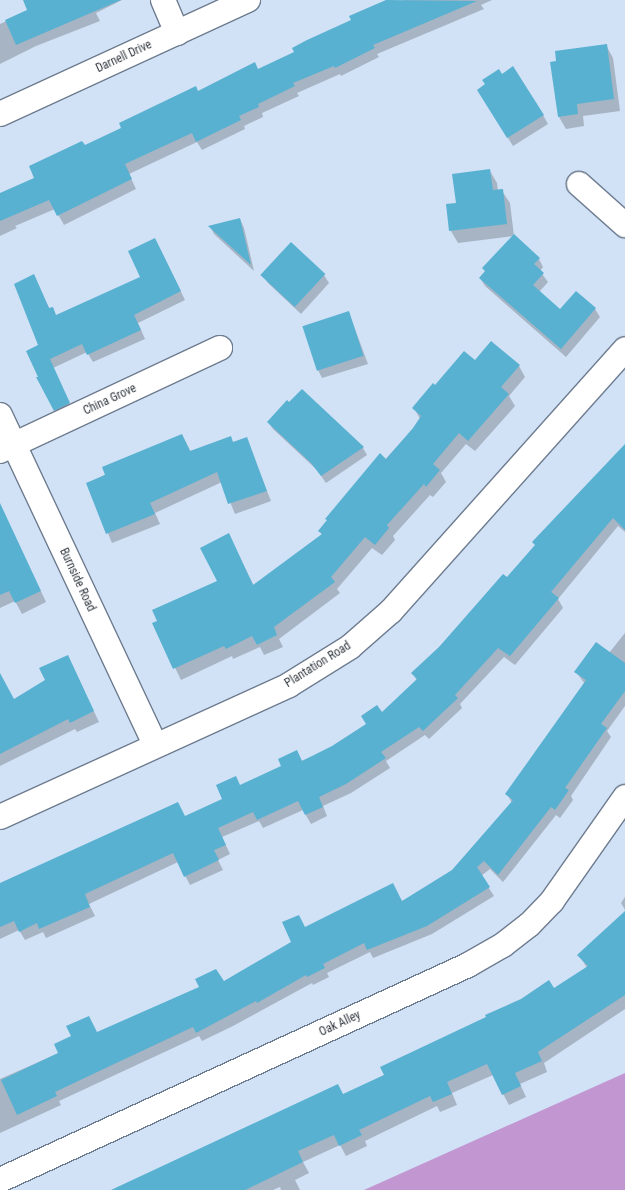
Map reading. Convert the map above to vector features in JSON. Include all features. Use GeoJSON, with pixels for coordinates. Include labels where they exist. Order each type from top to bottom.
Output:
{"type":"FeatureCollection","features":[{"type":"Feature","properties":{"kind":"street"},"geometry":{"type":"LineString","coordinates":[[163,0],[176,33]]}},
{"type":"Feature","properties":{"kind":"street","name":"Darnell Drive"},"geometry":{"type":"LineString","coordinates":[[0,114],[248,0]]}},
{"type":"Feature","properties":{"kind":"street"},"geometry":{"type":"LineString","coordinates":[[579,184],[625,225]]}},
{"type":"Feature","properties":{"kind":"street","name":"China Grove"},"geometry":{"type":"LineString","coordinates":[[7,448],[220,348]]}},
{"type":"Feature","properties":{"kind":"street","name":"Plantation Road"},"geometry":{"type":"LineString","coordinates":[[0,817],[289,684],[350,646],[391,611],[625,349]]}},
{"type":"Feature","properties":{"kind":"street","name":"Burnside Road"},"geometry":{"type":"LineString","coordinates":[[0,415],[7,448],[155,745]]}},
{"type":"Feature","properties":{"kind":"street","name":"Oak Alley"},"geometry":{"type":"LineString","coordinates":[[0,1180],[468,965],[503,945],[529,925],[552,901],[625,797]]}},
{"type":"Feature","properties":{"kind":"shaded area"},"geometry":{"type":"Polygon","coordinates":[[[625,1073],[625,1190],[364,1190],[625,1073]]]}},
{"type":"Feature","properties":{"kind":"building"},"geometry":{"type":"Polygon","coordinates":[[[23,0],[121,0],[16,45],[5,20],[27,10],[23,0]]]}},
{"type":"Feature","properties":{"kind":"building"},"geometry":{"type":"Polygon","coordinates":[[[386,0],[477,1],[373,45],[375,48],[335,68],[334,66],[293,83],[295,86],[258,104],[259,107],[239,116],[241,120],[196,142],[192,133],[125,164],[132,179],[57,216],[49,200],[0,221],[0,193],[34,178],[29,166],[82,141],[85,145],[121,128],[119,123],[196,86],[198,91],[255,62],[258,69],[294,52],[292,48],[307,40],[351,20],[349,16],[386,0]]]}},
{"type":"Feature","properties":{"kind":"building"},"geometry":{"type":"Polygon","coordinates":[[[607,44],[614,99],[577,104],[578,114],[558,117],[550,62],[556,61],[555,51],[607,44]]]}},
{"type":"Feature","properties":{"kind":"building"},"geometry":{"type":"Polygon","coordinates":[[[513,66],[544,115],[507,138],[477,90],[485,84],[482,80],[499,69],[502,74],[513,66]]]}},
{"type":"Feature","properties":{"kind":"building"},"geometry":{"type":"Polygon","coordinates":[[[490,169],[493,190],[503,189],[507,224],[449,231],[446,204],[456,203],[452,174],[490,169]]]}},
{"type":"Feature","properties":{"kind":"building"},"geometry":{"type":"Polygon","coordinates":[[[240,218],[251,265],[208,226],[240,218]]]}},
{"type":"Feature","properties":{"kind":"building"},"geometry":{"type":"Polygon","coordinates":[[[514,234],[540,258],[534,264],[544,273],[533,285],[560,309],[576,291],[596,308],[561,349],[479,278],[485,271],[482,268],[514,234]]]}},
{"type":"Feature","properties":{"kind":"building"},"geometry":{"type":"Polygon","coordinates":[[[155,238],[181,291],[134,315],[141,330],[87,355],[82,344],[50,359],[70,403],[54,411],[36,377],[38,377],[26,351],[38,345],[14,284],[34,274],[49,308],[53,307],[56,315],[140,277],[128,251],[155,238]]]}},
{"type":"Feature","properties":{"kind":"building"},"geometry":{"type":"Polygon","coordinates":[[[291,242],[325,274],[295,307],[260,275],[291,242]]]}},
{"type":"Feature","properties":{"kind":"building"},"geometry":{"type":"Polygon","coordinates":[[[349,311],[364,356],[317,371],[302,326],[349,311]]]}},
{"type":"Feature","properties":{"kind":"building"},"geometry":{"type":"Polygon","coordinates":[[[491,341],[520,365],[501,387],[509,394],[468,441],[459,433],[433,464],[440,470],[426,487],[424,484],[387,525],[389,528],[375,545],[365,537],[331,577],[335,582],[274,627],[277,635],[257,645],[252,636],[226,649],[224,646],[173,669],[152,623],[157,621],[152,610],[217,581],[200,548],[229,533],[253,585],[322,534],[318,531],[327,520],[325,519],[380,453],[386,459],[413,428],[421,416],[412,408],[433,383],[435,385],[464,351],[475,360],[491,341]]]}},
{"type":"Feature","properties":{"kind":"building"},"geometry":{"type":"Polygon","coordinates":[[[302,389],[364,447],[321,476],[311,463],[267,422],[287,400],[289,402],[302,389]]]}},
{"type":"Feature","properties":{"kind":"building"},"geometry":{"type":"Polygon","coordinates":[[[182,434],[190,451],[231,436],[233,442],[247,437],[267,491],[228,504],[217,472],[150,503],[155,514],[106,534],[86,483],[105,475],[102,467],[182,434]]]}},
{"type":"Feature","properties":{"kind":"building"},"geometry":{"type":"Polygon","coordinates":[[[625,444],[625,530],[613,518],[551,592],[559,598],[510,656],[498,648],[455,695],[458,698],[423,731],[419,727],[381,752],[386,758],[346,784],[319,797],[323,807],[305,815],[298,801],[257,820],[253,812],[218,828],[226,845],[214,850],[219,860],[184,877],[173,853],[85,894],[90,907],[39,929],[37,923],[19,932],[14,921],[0,927],[0,883],[178,802],[185,816],[222,799],[216,785],[236,776],[240,785],[281,766],[278,759],[297,750],[302,761],[332,746],[366,724],[361,716],[377,705],[382,712],[417,679],[411,673],[439,647],[503,574],[507,577],[535,545],[532,542],[625,444]]]}},
{"type":"Feature","properties":{"kind":"building"},"geometry":{"type":"Polygon","coordinates":[[[0,503],[41,591],[15,603],[9,591],[0,595],[0,503]]]}},
{"type":"Feature","properties":{"kind":"building"},"geometry":{"type":"Polygon","coordinates":[[[596,642],[625,663],[625,691],[601,724],[607,728],[565,788],[569,790],[555,810],[551,807],[498,875],[484,861],[477,867],[490,887],[427,926],[367,950],[364,943],[323,964],[325,968],[307,977],[306,975],[257,1003],[256,1001],[196,1033],[193,1027],[55,1092],[57,1096],[17,1115],[1,1080],[58,1053],[54,1044],[71,1036],[66,1026],[89,1016],[97,1032],[199,987],[195,979],[216,969],[224,981],[291,942],[282,922],[299,915],[305,927],[393,883],[402,901],[452,870],[513,800],[505,794],[586,680],[574,672],[596,642]]]}},
{"type":"Feature","properties":{"kind":"building"},"geometry":{"type":"Polygon","coordinates":[[[68,655],[94,711],[70,723],[68,719],[0,754],[0,673],[14,699],[45,680],[39,668],[68,655]]]}},
{"type":"Feature","properties":{"kind":"building"},"geometry":{"type":"Polygon","coordinates":[[[625,911],[625,995],[538,1052],[542,1061],[515,1073],[521,1086],[502,1095],[487,1064],[447,1082],[452,1094],[433,1102],[430,1096],[359,1130],[362,1135],[339,1146],[334,1135],[298,1151],[303,1162],[245,1190],[111,1190],[338,1084],[343,1094],[384,1075],[380,1067],[521,999],[549,980],[554,988],[588,966],[577,955],[625,911]]]}}]}
